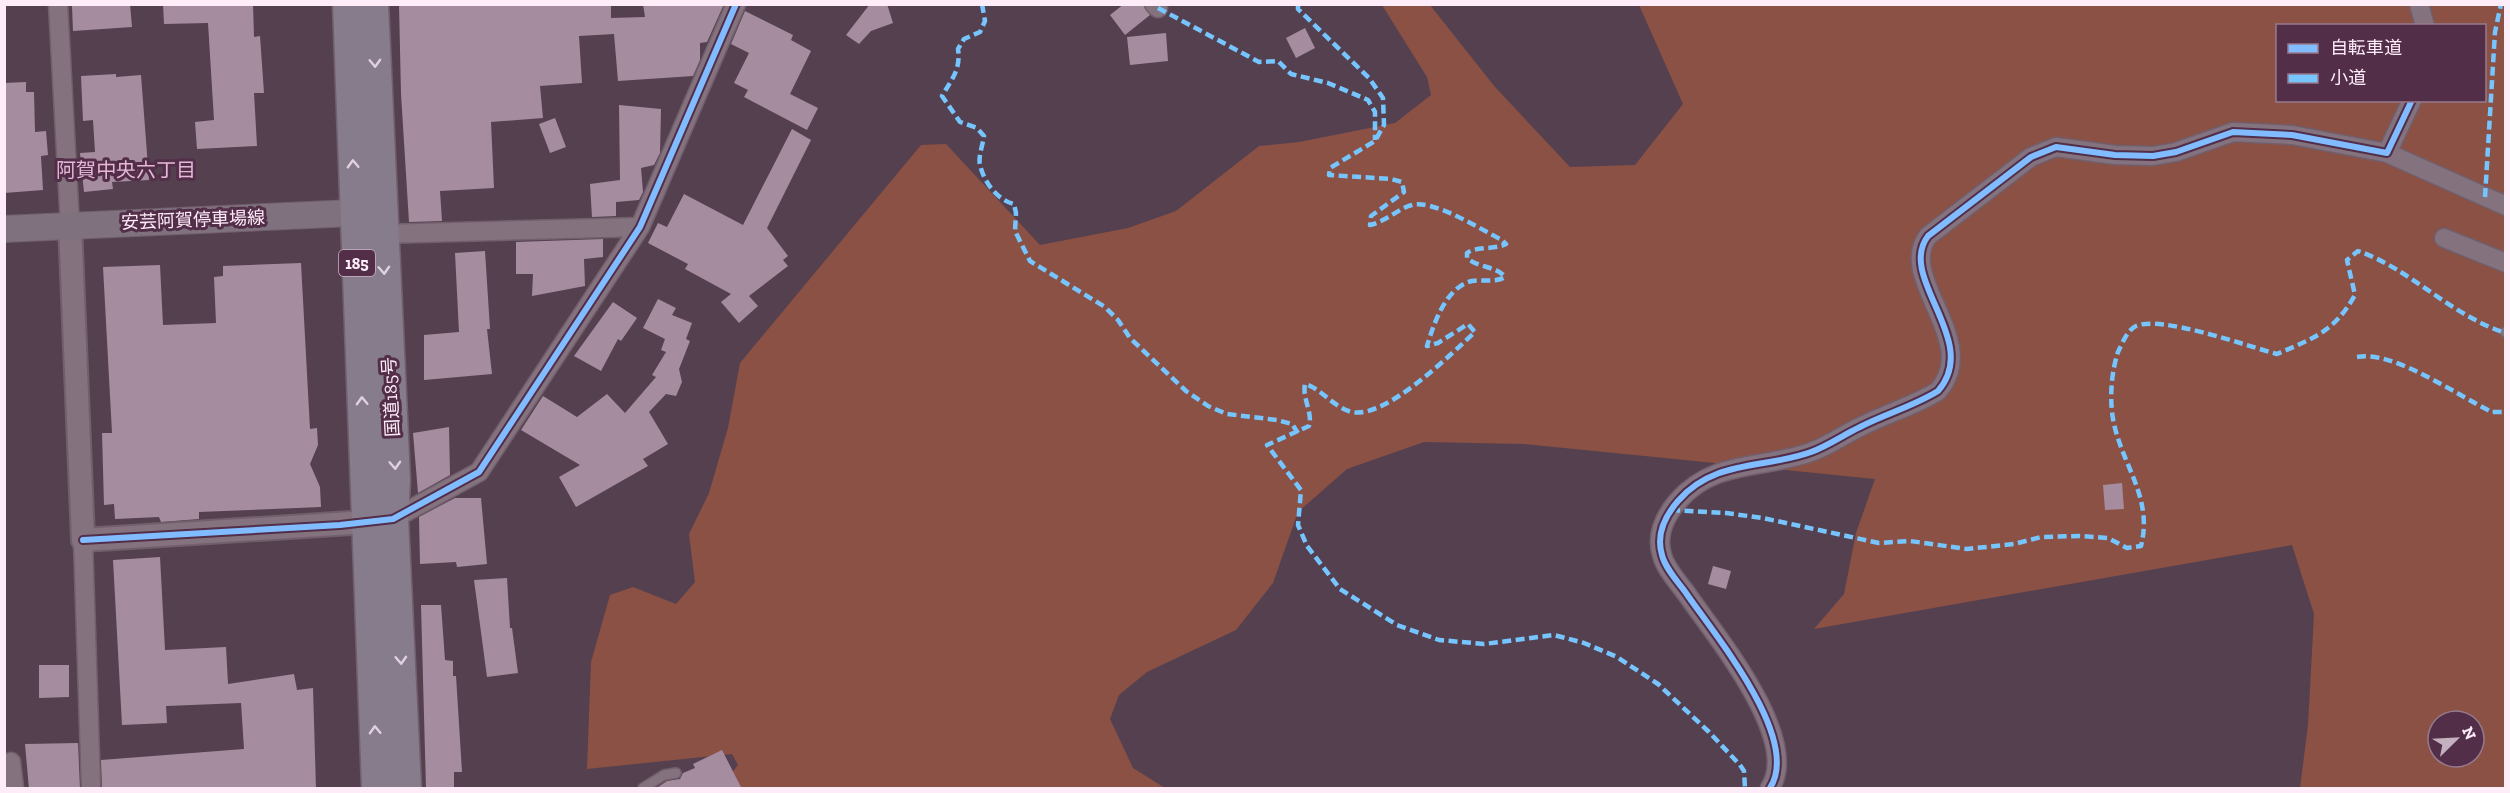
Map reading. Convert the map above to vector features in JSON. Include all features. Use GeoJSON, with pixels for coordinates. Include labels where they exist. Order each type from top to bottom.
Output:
{"type":"FeatureCollection","features":[{"type":"Feature","properties":{"kind":"highway","name":"国道185号"},"geometry":{"type":"LineString","coordinates":[[348,4],[373,220]]}},
{"type":"Feature","properties":{"kind":"highway","name":"国道185号"},"geometry":{"type":"LineString","coordinates":[[373,4],[373,220],[380,520],[377,789]]}},
{"type":"Feature","properties":{"kind":"highway","name":"国道185号"},"geometry":{"type":"LineString","coordinates":[[380,520],[406,789]]}},
{"type":"Feature","properties":{"kind":"main road","name":"安芸阿賀停車場線"},"geometry":{"type":"LineString","coordinates":[[4,229],[70,225],[373,220]]}},
{"type":"Feature","properties":{"kind":"street"},"geometry":{"type":"LineString","coordinates":[[58,4],[70,225],[91,789]]}},
{"type":"Feature","properties":{"kind":"street"},"geometry":{"type":"LineString","coordinates":[[83,540],[380,520],[478,472],[640,227],[736,4]]}},
{"type":"Feature","properties":{"kind":"street"},"geometry":{"type":"LineString","coordinates":[[2419,4],[2424,24]]}},
{"type":"Feature","properties":{"kind":"street"},"geometry":{"type":"LineString","coordinates":[[2387,153],[2411,102]]}},
{"type":"Feature","properties":{"kind":"street"},"geometry":{"type":"LineString","coordinates":[[1770,789],[1778,775],[1778,760],[1774,740],[1758,700],[1662,557],[1661,527],[1676,502],[1690,488],[1710,476],[1747,464],[1811,452],[1860,426],[1938,391],[1946,382],[1950,371],[1951,348],[1921,264],[1923,243],[1928,236],[2031,157],[2056,147],[2115,155],[2153,156],[2176,152],[2233,132],[2292,135],[2387,153],[2505,206]]}},
{"type":"Feature","properties":{"kind":"street"},"geometry":{"type":"LineString","coordinates":[[373,220],[640,227]]}},
{"type":"Feature","properties":{"kind":"street"},"geometry":{"type":"LineString","coordinates":[[2444,238],[2505,263]]}},
{"type":"Feature","properties":{"kind":"street"},"geometry":{"type":"LineString","coordinates":[[11,762],[14,789]]}},
{"type":"Feature","properties":{"kind":"lane"},"geometry":{"type":"LineString","coordinates":[[643,789],[663,775],[676,773]]}},
{"type":"Feature","properties":{"kind":"shaded area"},"geometry":{"type":"Polygon","coordinates":[[[1382,5],[1430,5],[1495,87],[1570,167],[1635,165],[1683,104],[1639,5],[2505,5],[2505,788],[2300,788],[2308,725],[2314,614],[2292,545],[1814,629],[1844,594],[1856,533],[1875,479],[1523,444],[1424,442],[1347,469],[1298,512],[1273,583],[1236,630],[1147,672],[1119,695],[1110,719],[1133,768],[1165,788],[720,788],[738,765],[732,754],[587,769],[591,662],[610,595],[633,587],[676,604],[695,582],[689,534],[709,493],[728,428],[740,363],[921,145],[946,144],[1040,245],[1128,228],[1176,211],[1259,146],[1299,142],[1395,123],[1431,95],[1427,77],[1382,5]]]}},
{"type":"Feature","properties":{"kind":"building"},"geometry":{"type":"Polygon","coordinates":[[[130,4],[132,27],[73,31],[72,6],[130,4]]]}},
{"type":"Feature","properties":{"kind":"building"},"geometry":{"type":"Polygon","coordinates":[[[163,4],[253,4],[254,37],[260,36],[264,93],[254,93],[257,146],[197,149],[195,122],[214,120],[208,23],[164,24],[163,4]]]}},
{"type":"Feature","properties":{"kind":"building"},"geometry":{"type":"Polygon","coordinates":[[[399,4],[611,4],[611,18],[645,17],[643,4],[724,4],[707,42],[700,43],[700,60],[693,76],[618,81],[614,34],[579,36],[582,83],[540,86],[543,118],[491,122],[494,188],[440,191],[442,221],[409,222],[401,94],[399,4]]]}},
{"type":"Feature","properties":{"kind":"building"},"geometry":{"type":"Polygon","coordinates":[[[870,4],[887,4],[893,23],[871,31],[859,44],[846,35],[870,4]]]}},
{"type":"Feature","properties":{"kind":"building"},"geometry":{"type":"Polygon","coordinates":[[[1124,4],[1143,4],[1150,15],[1125,35],[1110,15],[1124,4]]]}},
{"type":"Feature","properties":{"kind":"building"},"geometry":{"type":"Polygon","coordinates":[[[745,11],[793,35],[791,40],[811,51],[790,94],[818,108],[807,130],[744,97],[748,90],[734,83],[749,53],[731,44],[745,11]]]}},
{"type":"Feature","properties":{"kind":"building"},"geometry":{"type":"Polygon","coordinates":[[[1305,28],[1315,48],[1296,58],[1286,38],[1305,28]]]}},
{"type":"Feature","properties":{"kind":"building"},"geometry":{"type":"Polygon","coordinates":[[[1166,33],[1168,61],[1130,65],[1127,37],[1166,33]]]}},
{"type":"Feature","properties":{"kind":"building"},"geometry":{"type":"Polygon","coordinates":[[[116,74],[116,77],[141,75],[149,180],[112,182],[113,189],[84,192],[80,153],[95,152],[93,120],[83,121],[81,76],[116,74]]]}},
{"type":"Feature","properties":{"kind":"building"},"geometry":{"type":"Polygon","coordinates":[[[26,82],[26,92],[34,92],[35,132],[46,131],[48,155],[41,156],[43,190],[4,193],[4,83],[26,82]]]}},
{"type":"Feature","properties":{"kind":"building"},"geometry":{"type":"Polygon","coordinates":[[[619,105],[661,109],[660,153],[654,165],[641,168],[643,192],[639,200],[616,202],[616,216],[592,217],[590,184],[620,180],[619,105]]]}},
{"type":"Feature","properties":{"kind":"building"},"geometry":{"type":"Polygon","coordinates":[[[555,118],[566,147],[550,153],[539,124],[555,118]]]}},
{"type":"Feature","properties":{"kind":"building"},"geometry":{"type":"Polygon","coordinates":[[[792,129],[811,140],[767,228],[788,256],[783,260],[788,266],[749,296],[758,306],[739,323],[721,302],[731,294],[685,269],[688,264],[648,243],[658,223],[667,227],[684,194],[743,225],[792,129]]]}},
{"type":"Feature","properties":{"kind":"building"},"geometry":{"type":"Polygon","coordinates":[[[603,239],[603,257],[584,259],[585,286],[532,296],[533,274],[516,274],[516,242],[603,239]]]}},
{"type":"Feature","properties":{"kind":"building"},"geometry":{"type":"Polygon","coordinates":[[[485,251],[490,329],[487,329],[492,374],[424,380],[424,335],[459,332],[455,253],[485,251]]]}},
{"type":"Feature","properties":{"kind":"building"},"geometry":{"type":"Polygon","coordinates":[[[301,263],[310,429],[317,428],[318,445],[310,464],[320,487],[321,507],[199,512],[199,519],[161,522],[159,517],[115,519],[114,504],[104,505],[102,433],[112,433],[103,267],[160,265],[163,325],[216,323],[214,277],[223,276],[223,266],[301,263]]]}},
{"type":"Feature","properties":{"kind":"building"},"geometry":{"type":"Polygon","coordinates":[[[658,299],[676,308],[672,315],[692,323],[686,339],[690,341],[679,369],[682,382],[676,396],[666,394],[649,412],[668,444],[643,459],[648,466],[576,507],[559,477],[580,465],[521,430],[543,396],[577,417],[607,394],[625,413],[656,377],[652,375],[666,352],[661,350],[665,339],[643,328],[658,299]]]}},
{"type":"Feature","properties":{"kind":"building"},"geometry":{"type":"Polygon","coordinates":[[[613,302],[637,318],[621,341],[618,339],[601,371],[574,356],[613,302]]]}},
{"type":"Feature","properties":{"kind":"building"},"geometry":{"type":"Polygon","coordinates":[[[449,427],[450,475],[418,493],[413,433],[449,427]]]}},
{"type":"Feature","properties":{"kind":"building"},"geometry":{"type":"Polygon","coordinates":[[[2122,483],[2124,509],[2105,510],[2103,485],[2122,483]]]}},
{"type":"Feature","properties":{"kind":"building"},"geometry":{"type":"Polygon","coordinates":[[[455,498],[481,498],[487,564],[457,567],[456,562],[420,564],[419,517],[455,498]]]}},
{"type":"Feature","properties":{"kind":"building"},"geometry":{"type":"Polygon","coordinates":[[[160,557],[165,650],[226,647],[228,684],[294,674],[297,690],[313,688],[316,789],[102,789],[101,760],[244,749],[241,703],[166,706],[167,723],[122,725],[113,560],[160,557]]]}},
{"type":"Feature","properties":{"kind":"building"},"geometry":{"type":"Polygon","coordinates":[[[1713,566],[1731,571],[1726,589],[1708,584],[1713,566]]]}},
{"type":"Feature","properties":{"kind":"building"},"geometry":{"type":"Polygon","coordinates":[[[507,578],[510,628],[512,628],[518,673],[487,677],[474,580],[507,578]]]}},
{"type":"Feature","properties":{"kind":"building"},"geometry":{"type":"Polygon","coordinates":[[[421,605],[441,605],[445,660],[453,661],[453,676],[456,676],[462,772],[454,772],[454,789],[426,789],[421,605]]]}},
{"type":"Feature","properties":{"kind":"building"},"geometry":{"type":"Polygon","coordinates":[[[39,665],[69,665],[69,697],[39,698],[39,665]]]}},
{"type":"Feature","properties":{"kind":"building"},"geometry":{"type":"Polygon","coordinates":[[[78,743],[80,789],[29,789],[25,744],[78,743]]]}},
{"type":"Feature","properties":{"kind":"building"},"geometry":{"type":"Polygon","coordinates":[[[722,750],[742,789],[655,789],[667,781],[680,779],[683,773],[695,768],[693,764],[722,750]]]}},
{"type":"Feature","properties":{"kind":"marked path"},"geometry":{"type":"LineString","coordinates":[[982,4],[985,21],[980,32],[964,39],[958,49],[957,68],[942,96],[960,122],[977,128],[984,136],[980,158],[982,171],[988,184],[997,194],[1014,204],[1015,231],[1030,261],[1105,307],[1118,320],[1130,338],[1186,391],[1208,406],[1227,414],[1292,424],[1298,433]]}},
{"type":"Feature","properties":{"kind":"marked path"},"geometry":{"type":"LineString","coordinates":[[1298,4],[1298,9],[1369,78],[1383,98],[1384,125],[1375,141],[1330,168],[1329,175],[1391,179],[1402,182],[1404,192],[1371,216],[1370,225],[1407,207],[1421,204],[1457,216],[1506,244],[1476,249],[1467,253],[1467,258],[1471,261],[1502,273],[1505,277],[1472,281],[1455,290],[1442,307],[1427,346],[1438,343],[1468,324],[1475,332],[1400,396],[1382,406],[1352,412],[1339,407],[1305,384],[1304,390],[1310,416],[1309,426],[1267,445],[1301,490],[1298,525],[1307,546],[1340,589],[1397,625],[1439,640],[1484,644],[1554,635],[1584,643],[1617,657],[1658,684],[1709,732],[1744,771],[1745,788]]}},
{"type":"Feature","properties":{"kind":"marked path"},"geometry":{"type":"LineString","coordinates":[[2485,197],[2495,32],[2501,4]]}},
{"type":"Feature","properties":{"kind":"marked path"},"geometry":{"type":"LineString","coordinates":[[1158,8],[1259,62],[1278,61],[1291,74],[1328,83],[1368,100],[1375,112],[1375,140]]}},
{"type":"Feature","properties":{"kind":"marked path"},"geometry":{"type":"LineString","coordinates":[[1671,510],[1763,518],[1879,543],[1910,541],[1967,549],[2014,544],[2041,537],[2080,536],[2108,538],[2127,548],[2141,546],[2144,529],[2140,498],[2114,424],[2111,397],[2118,352],[2127,334],[2136,326],[2148,324],[2184,328],[2277,354],[2322,332],[2331,326],[2347,308],[2355,295],[2347,260],[2358,251],[2396,269],[2467,316],[2506,333]]}},
{"type":"Feature","properties":{"kind":"marked path"},"geometry":{"type":"LineString","coordinates":[[2357,357],[2389,360],[2426,376],[2492,412],[2506,412]]}},
{"type":"Feature","properties":{"kind":"cycle path"},"geometry":{"type":"LineString","coordinates":[[83,540],[340,525],[393,519],[479,472],[640,227],[736,4]]}},
{"type":"Feature","properties":{"kind":"cycle path"},"geometry":{"type":"LineString","coordinates":[[1770,788],[1777,767],[1774,743],[1765,716],[1733,660],[1672,575],[1660,548],[1663,526],[1678,501],[1708,478],[1741,467],[1811,452],[1938,391],[1949,372],[1950,352],[1946,331],[1922,271],[1921,253],[1928,236],[2031,157],[2056,147],[2115,155],[2153,156],[2176,152],[2233,132],[2292,135],[2387,153],[2411,102]]}},
{"type":"Feature","properties":{"kind":"district","name":"阿賀中央六丁目"},"geometry":{"type":"Point","coordinates":[126,170]}}]}
